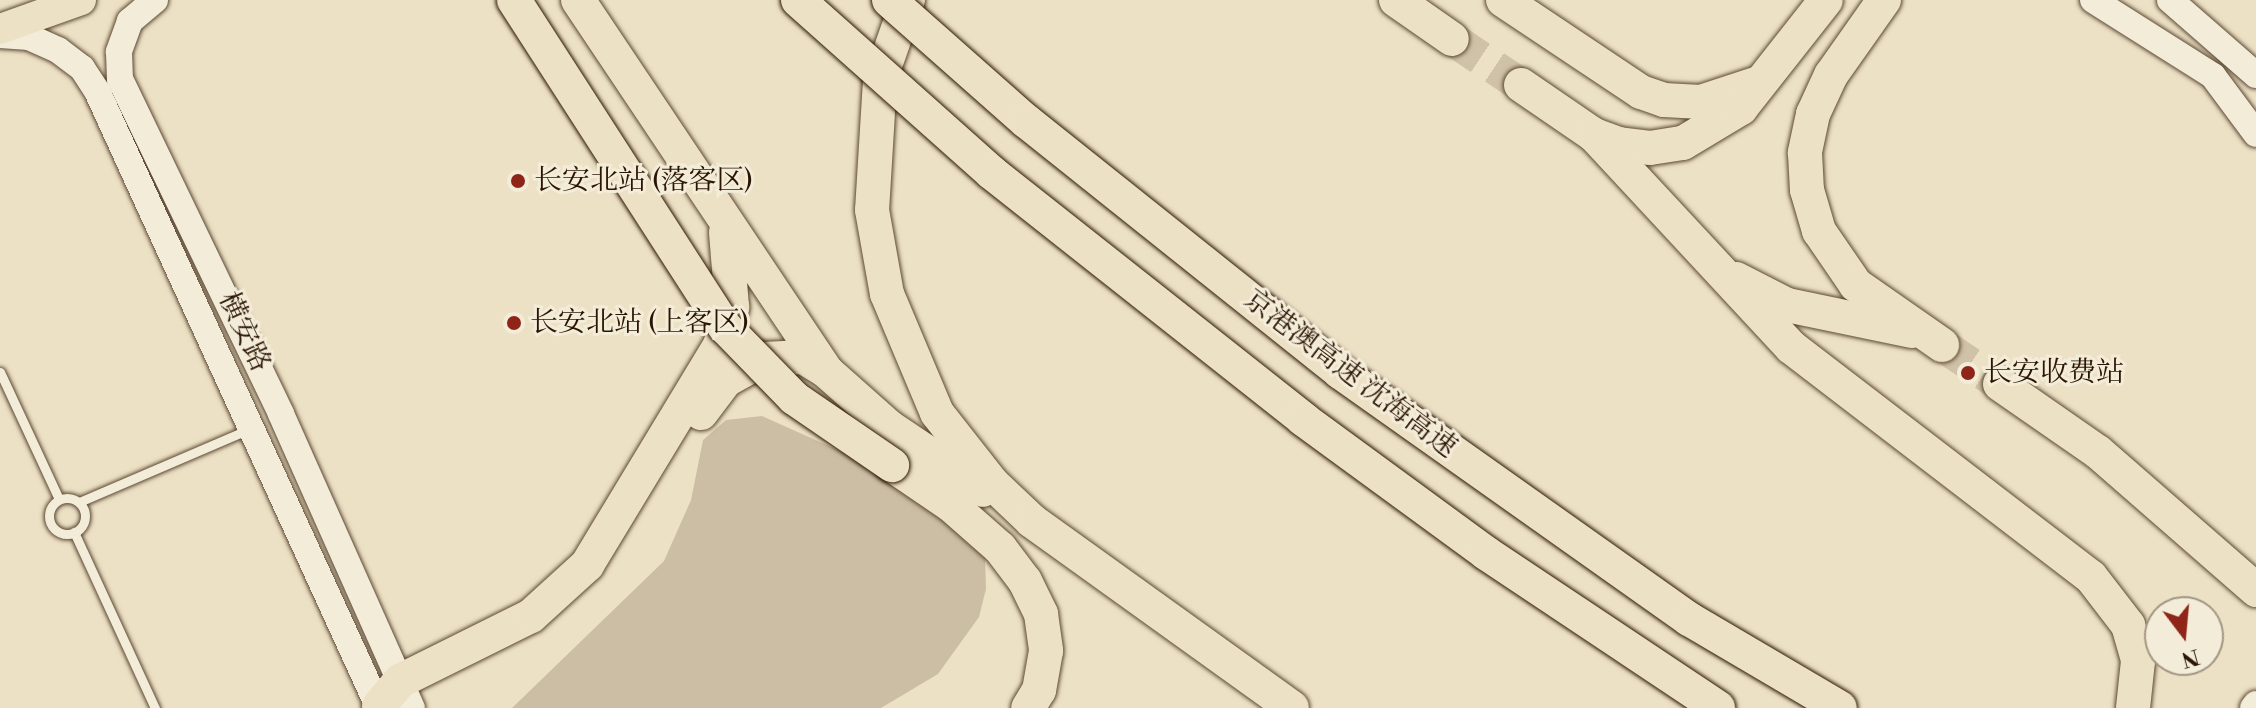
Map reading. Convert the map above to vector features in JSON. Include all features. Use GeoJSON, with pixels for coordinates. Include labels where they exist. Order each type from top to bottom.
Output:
{"type":"FeatureCollection","features":[{"type":"Feature","properties":{"kind":"highway"},"geometry":{"type":"LineString","coordinates":[[0,29],[81,0]]}},
{"type":"Feature","properties":{"kind":"highway"},"geometry":{"type":"LineString","coordinates":[[514,0],[725,327],[794,398],[951,505],[1000,548],[1025,581],[1041,614],[1046,651],[1039,690],[1028,708]]}},
{"type":"Feature","properties":{"kind":"highway"},"geometry":{"type":"LineString","coordinates":[[578,0],[826,371]]}},
{"type":"Feature","properties":{"kind":"highway"},"geometry":{"type":"LineString","coordinates":[[798,0],[992,173],[1303,419],[1499,561],[1718,708]]}},
{"type":"Feature","properties":{"kind":"highway","name":"京港澳高速 沈海高速"},"geometry":{"type":"LineString","coordinates":[[889,0],[1026,121],[1340,372],[1689,619],[1840,708]]}},
{"type":"Feature","properties":{"kind":"highway"},"geometry":{"type":"LineString","coordinates":[[908,0],[892,38],[874,119],[872,210],[877,251],[901,334],[937,413],[992,483],[1032,521]]}},
{"type":"Feature","properties":{"kind":"highway"},"geometry":{"type":"LineString","coordinates":[[1396,0],[1452,39]]}},
{"type":"Feature","properties":{"kind":"highway"},"geometry":{"type":"LineString","coordinates":[[1503,0],[1641,92],[1664,100],[1711,100],[1770,77]]}},
{"type":"Feature","properties":{"kind":"highway"},"geometry":{"type":"LineString","coordinates":[[1594,135],[1650,148],[1683,143],[1741,108],[1770,77],[1826,0]]}},
{"type":"Feature","properties":{"kind":"highway"},"geometry":{"type":"LineString","coordinates":[[1710,263],[1787,305],[1932,339],[1856,285],[1834,259],[1807,190],[1805,153],[1813,114],[1831,75],[1882,6]]}},
{"type":"Feature","properties":{"kind":"highway"},"geometry":{"type":"LineString","coordinates":[[1521,85],[1594,135],[1791,347],[2091,577],[2128,625],[2138,661],[2133,708]]}},
{"type":"Feature","properties":{"kind":"highway"},"geometry":{"type":"LineString","coordinates":[[396,701],[531,616],[587,565],[720,345],[732,307],[725,222]]}},
{"type":"Feature","properties":{"kind":"highway"},"geometry":{"type":"LineString","coordinates":[[396,701],[523,641],[584,592],[628,534],[726,380],[783,355],[803,357],[826,371],[889,427],[1032,521],[1292,708]]}},
{"type":"Feature","properties":{"kind":"highway"},"geometry":{"type":"LineString","coordinates":[[2000,384],[2098,452],[2256,590]]}},
{"type":"Feature","properties":{"kind":"main road","name":"横安路"},"geometry":{"type":"LineString","coordinates":[[155,0],[130,21],[119,52],[120,79],[281,414],[396,701]]}},
{"type":"Feature","properties":{"kind":"main road"},"geometry":{"type":"LineString","coordinates":[[2170,0],[2256,75]]}},
{"type":"Feature","properties":{"kind":"main road"},"geometry":{"type":"LineString","coordinates":[[2096,2],[2213,76],[2256,134]]}},
{"type":"Feature","properties":{"kind":"main road","name":"横安路"},"geometry":{"type":"LineString","coordinates":[[0,35],[29,37],[82,68],[253,427],[396,701]]}},
{"type":"Feature","properties":{"kind":"lane"},"geometry":{"type":"LineString","coordinates":[[0,372],[59,499]]}},
{"type":"Feature","properties":{"kind":"lane"},"geometry":{"type":"LineString","coordinates":[[59,499],[79,502],[253,427]]}},
{"type":"Feature","properties":{"kind":"lane"},"geometry":{"type":"LineString","coordinates":[[59,499],[49,509],[50,523],[60,533],[74,532]]}},
{"type":"Feature","properties":{"kind":"lane"},"geometry":{"type":"LineString","coordinates":[[74,532],[85,515],[79,502]]}},
{"type":"Feature","properties":{"kind":"lane"},"geometry":{"type":"LineString","coordinates":[[74,532],[155,708]]}},
{"type":"Feature","properties":{"kind":"shaded area"},"geometry":{"type":"Polygon","coordinates":[[[762,416],[880,469],[966,529],[985,557],[986,589],[979,617],[938,674],[881,708],[512,708],[664,561],[691,500],[703,440],[726,420],[762,416]]]}},
{"type":"Feature","properties":{"kind":"tunnel"},"geometry":{"type":"LineString","coordinates":[[1452,39],[1521,85]]}},
{"type":"Feature","properties":{"kind":"tunnel"},"geometry":{"type":"LineString","coordinates":[[1942,345],[2000,384]]}},
{"type":"Feature","properties":{"kind":"place","name":"长安北站 (落客区)"},"geometry":{"type":"Point","coordinates":[518,181]}},
{"type":"Feature","properties":{"kind":"place","name":"长安北站 (上客区)"},"geometry":{"type":"Point","coordinates":[514,323]}},
{"type":"Feature","properties":{"kind":"place","name":"长安收费站"},"geometry":{"type":"Point","coordinates":[1968,373]}}]}
